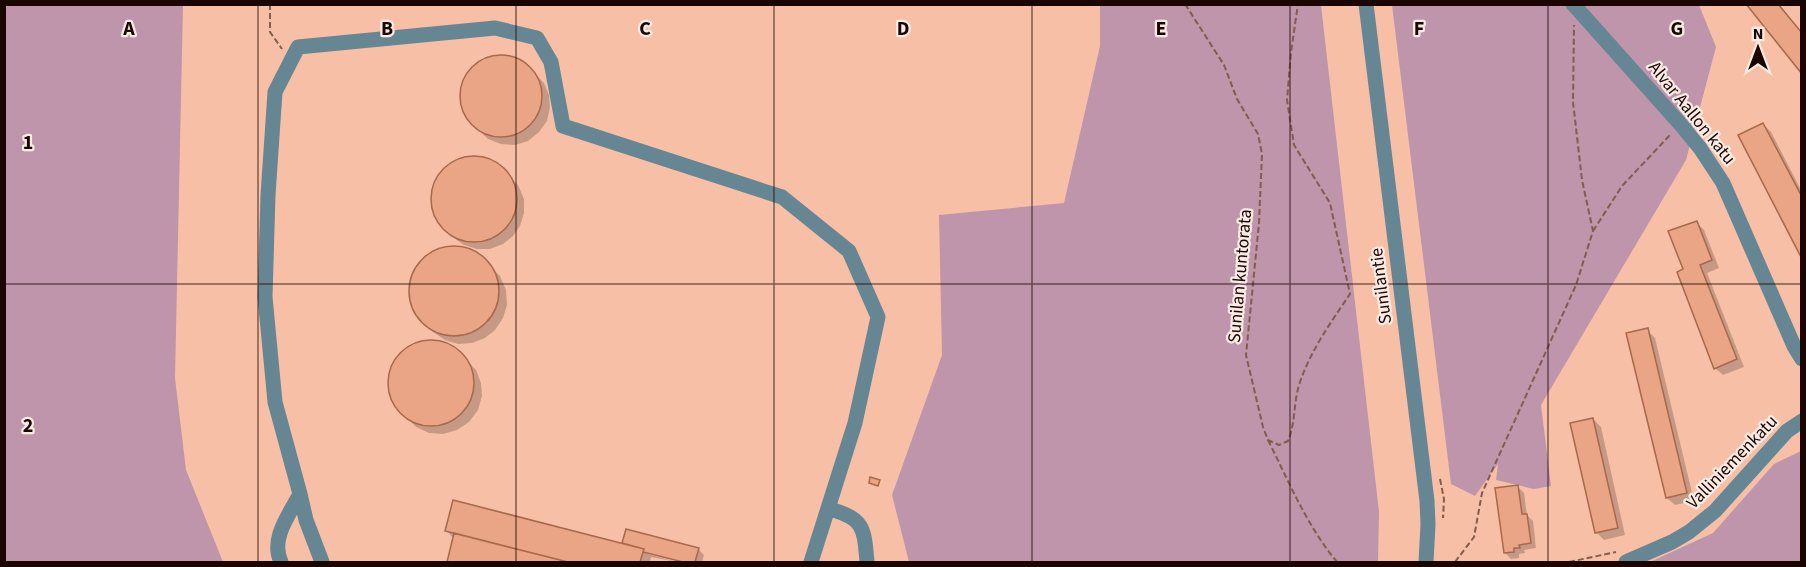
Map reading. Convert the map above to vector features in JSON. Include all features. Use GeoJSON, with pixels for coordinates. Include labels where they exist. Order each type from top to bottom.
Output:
{"type":"FeatureCollection","features":[{"type":"Feature","properties":{"kind":"street","name":"Sunilantie"},"geometry":{"type":"LineString","coordinates":[[1366,4],[1427,501],[1426,562]]}},
{"type":"Feature","properties":{"kind":"street","name":"Alvar Aallon katu"},"geometry":{"type":"LineString","coordinates":[[1574,6],[1682,126],[1723,183],[1794,346],[1802,359]]}},
{"type":"Feature","properties":{"kind":"street"},"geometry":{"type":"LineString","coordinates":[[322,562],[306,520],[275,402],[265,297],[268,195],[275,92],[298,47],[495,28],[537,38],[551,62],[563,126],[782,196],[849,251],[878,317],[855,423],[811,562]]}},
{"type":"Feature","properties":{"kind":"street","name":"Valliniemenkatu"},"geometry":{"type":"LineString","coordinates":[[1621,557],[1672,542],[1689,532],[1715,511],[1787,431],[1802,421]]}},
{"type":"Feature","properties":{"kind":"street"},"geometry":{"type":"LineString","coordinates":[[281,562],[277,554],[278,540],[282,527],[300,494]]}},
{"type":"Feature","properties":{"kind":"street"},"geometry":{"type":"LineString","coordinates":[[829,509],[848,514],[864,530],[867,562]]}},
{"type":"Feature","properties":{"kind":"path"},"geometry":{"type":"LineString","coordinates":[[270,4],[270,32],[291,62]]}},
{"type":"Feature","properties":{"kind":"path","name":"Sunilan kuntorata"},"geometry":{"type":"LineString","coordinates":[[1185,4],[1224,65],[1237,99],[1258,134],[1262,154],[1259,223],[1246,355],[1268,440],[1324,546],[1337,562]]}},
{"type":"Feature","properties":{"kind":"path"},"geometry":{"type":"LineString","coordinates":[[1268,440],[1279,445],[1288,441],[1293,430],[1299,385],[1312,351],[1350,294],[1330,203],[1294,145],[1287,100],[1298,4]]}},
{"type":"Feature","properties":{"kind":"path"},"geometry":{"type":"LineString","coordinates":[[1574,6],[1573,102],[1582,180],[1593,231]]}},
{"type":"Feature","properties":{"kind":"path"},"geometry":{"type":"LineString","coordinates":[[1455,562],[1474,537],[1482,493],[1576,285],[1593,231],[1622,186],[1664,140],[1682,126]]}},
{"type":"Feature","properties":{"kind":"path"},"geometry":{"type":"LineString","coordinates":[[1569,562],[1621,557]]}},
{"type":"Feature","properties":{"kind":"shaded area"},"geometry":{"type":"Polygon","coordinates":[[[4,5],[183,5],[175,378],[186,470],[223,562],[5,562],[4,5]]]}},
{"type":"Feature","properties":{"kind":"shaded area"},"geometry":{"type":"Polygon","coordinates":[[[1100,5],[1321,5],[1379,512],[1378,562],[909,562],[892,495],[942,355],[939,215],[1064,203],[1100,46],[1100,5]]]}},
{"type":"Feature","properties":{"kind":"shaded area"},"geometry":{"type":"Polygon","coordinates":[[[1392,5],[1699,5],[1716,47],[1686,160],[1541,405],[1551,486],[1534,489],[1496,480],[1498,464],[1475,496],[1451,484],[1392,5]]]}},
{"type":"Feature","properties":{"kind":"shaded area"},"geometry":{"type":"Polygon","coordinates":[[[1801,451],[1801,562],[1650,562],[1713,533],[1774,464],[1801,451]]]}},
{"type":"Feature","properties":{"kind":"building"},"geometry":{"type":"Polygon","coordinates":[[[1746,4],[1778,4],[1802,33],[1802,74],[1746,4]]]}},
{"type":"Feature","properties":{"kind":"building"},"geometry":{"type":"Polygon","coordinates":[[[493,55],[509,55],[524,62],[535,73],[542,88],[539,112],[530,125],[509,137],[493,137],[478,130],[467,119],[460,104],[460,88],[467,73],[478,62],[493,55]]]}},
{"type":"Feature","properties":{"kind":"building"},"geometry":{"type":"Polygon","coordinates":[[[1763,123],[1802,197],[1802,259],[1738,135],[1763,123]]]}},
{"type":"Feature","properties":{"kind":"building"},"geometry":{"type":"Polygon","coordinates":[[[474,156],[498,163],[510,175],[517,199],[510,223],[498,235],[474,242],[450,235],[438,223],[431,199],[438,175],[450,163],[474,156]]]}},
{"type":"Feature","properties":{"kind":"building"},"geometry":{"type":"Polygon","coordinates":[[[1697,221],[1712,260],[1700,265],[1737,359],[1714,369],[1677,272],[1683,269],[1668,231],[1697,221]]]}},
{"type":"Feature","properties":{"kind":"building"},"geometry":{"type":"Polygon","coordinates":[[[454,246],[471,249],[486,259],[496,274],[499,291],[496,308],[486,323],[471,333],[454,336],[437,333],[422,323],[412,308],[409,291],[412,274],[422,259],[437,249],[454,246]]]}},
{"type":"Feature","properties":{"kind":"building"},"geometry":{"type":"Polygon","coordinates":[[[1648,328],[1687,493],[1666,498],[1626,333],[1648,328]]]}},
{"type":"Feature","properties":{"kind":"building"},"geometry":{"type":"Polygon","coordinates":[[[431,340],[448,343],[462,352],[471,366],[474,383],[471,400],[462,414],[448,423],[431,426],[414,423],[400,414],[391,400],[388,383],[391,366],[400,352],[414,343],[431,340]]]}},
{"type":"Feature","properties":{"kind":"building"},"geometry":{"type":"Polygon","coordinates":[[[1593,418],[1618,528],[1595,533],[1570,423],[1593,418]]]}},
{"type":"Feature","properties":{"kind":"building"},"geometry":{"type":"Polygon","coordinates":[[[870,477],[880,480],[878,486],[869,483],[870,477]]]}},
{"type":"Feature","properties":{"kind":"building"},"geometry":{"type":"Polygon","coordinates":[[[1518,485],[1522,514],[1527,514],[1531,543],[1519,545],[1520,548],[1514,548],[1514,552],[1504,553],[1495,488],[1518,485]]]}},
{"type":"Feature","properties":{"kind":"building"},"geometry":{"type":"Polygon","coordinates":[[[453,500],[644,549],[640,562],[568,562],[445,531],[453,500]]]}},
{"type":"Feature","properties":{"kind":"building"},"geometry":{"type":"Polygon","coordinates":[[[626,529],[699,548],[695,562],[683,562],[643,552],[644,549],[622,543],[626,529]]]}},
{"type":"Feature","properties":{"kind":"building"},"geometry":{"type":"Polygon","coordinates":[[[454,533],[568,562],[447,562],[454,533]]]}}]}
